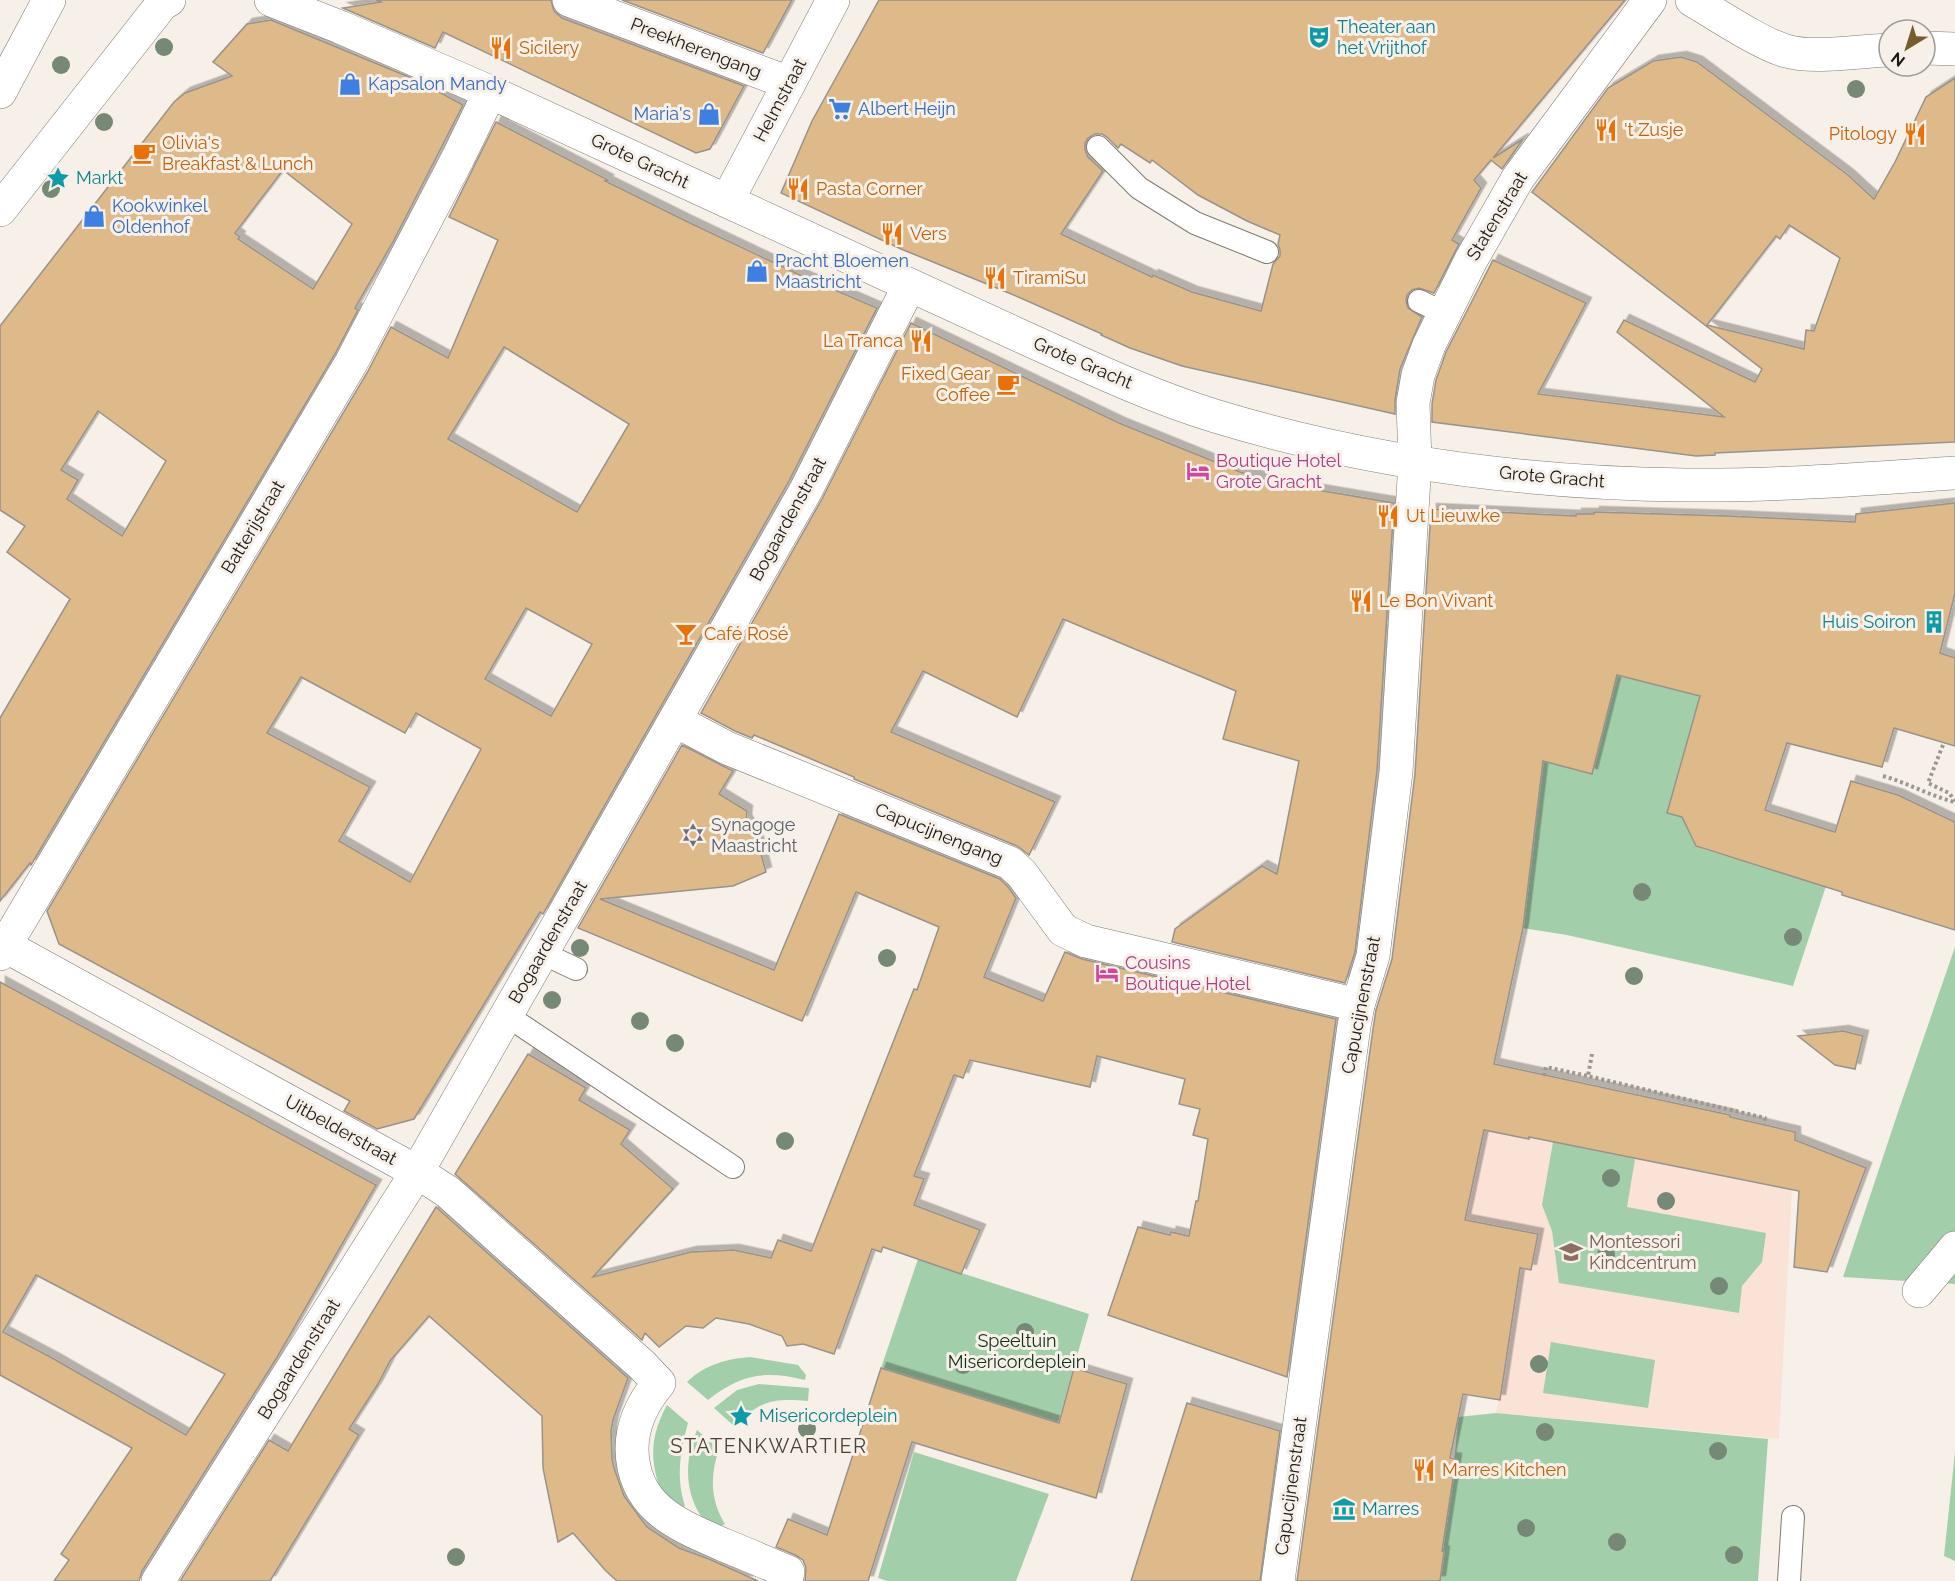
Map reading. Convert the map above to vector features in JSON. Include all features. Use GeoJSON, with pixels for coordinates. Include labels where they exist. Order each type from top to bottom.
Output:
{"type":"FeatureCollection","features":[{"type":"Feature","properties":{"kind":"street"},"geometry":{"type":"LineString","coordinates":[[0,92],[49,0]]}},
{"type":"Feature","properties":{"kind":"street","name":"Grote Gracht"},"geometry":{"type":"LineString","coordinates":[[271,0],[340,27],[490,92],[909,286],[1110,376],[1212,415],[1343,448],[1415,462],[1577,481],[1754,485],[1955,473]]}},
{"type":"Feature","properties":{"kind":"street","name":"Preekherengang"},"geometry":{"type":"LineString","coordinates":[[569,0],[789,83]]}},
{"type":"Feature","properties":{"kind":"street","name":"Helmstraat"},"geometry":{"type":"LineString","coordinates":[[727,201],[833,0]]}},
{"type":"Feature","properties":{"kind":"street","name":"Statenstraat"},"geometry":{"type":"LineString","coordinates":[[1415,462],[1413,403],[1432,307],[1471,260],[1518,178],[1650,0]]}},
{"type":"Feature","properties":{"kind":"street"},"geometry":{"type":"LineString","coordinates":[[1692,0],[1769,44],[1786,51],[1802,54],[1877,51]]}},
{"type":"Feature","properties":{"kind":"street"},"geometry":{"type":"LineString","coordinates":[[1,206],[162,2]]}},
{"type":"Feature","properties":{"kind":"street"},"geometry":{"type":"LineString","coordinates":[[1937,48],[1955,49]]}},
{"type":"Feature","properties":{"kind":"street","name":"Batterijstraat"},"geometry":{"type":"LineString","coordinates":[[2,948],[351,363],[458,159],[490,92]]}},
{"type":"Feature","properties":{"kind":"street","name":"Bogaardenstraat"},"geometry":{"type":"LineString","coordinates":[[158,1581],[417,1172],[806,490],[909,286]]}},
{"type":"Feature","properties":{"kind":"street","name":"Capucijnenstraat"},"geometry":{"type":"LineString","coordinates":[[1278,1581],[1358,1005],[1373,956],[1396,772],[1415,462]]}},
{"type":"Feature","properties":{"kind":"street","name":"Capucijnengang"},"geometry":{"type":"LineString","coordinates":[[676,721],[728,748],[1010,863],[1022,874],[1063,930],[1086,941],[1358,1005]]}},
{"type":"Feature","properties":{"kind":"street","name":"Uitbelderstraat"},"geometry":{"type":"LineString","coordinates":[[2,948],[417,1172],[448,1192],[642,1365],[659,1383],[645,1400],[636,1421],[632,1445],[633,1468],[640,1487],[652,1502],[668,1518],[688,1530],[788,1572],[786,1581]]}},
{"type":"Feature","properties":{"kind":"street"},"geometry":{"type":"LineString","coordinates":[[1919,1292],[1955,1248]]}},
{"type":"Feature","properties":{"kind":"lane"},"geometry":{"type":"LineString","coordinates":[[1098,147],[1139,189],[1195,223],[1267,252]]}},
{"type":"Feature","properties":{"kind":"lane"},"geometry":{"type":"LineString","coordinates":[[542,953],[576,969]]}},
{"type":"Feature","properties":{"kind":"lane"},"geometry":{"type":"LineString","coordinates":[[506,1016],[733,1167]]}},
{"type":"Feature","properties":{"kind":"lane"},"geometry":{"type":"LineString","coordinates":[[1789,1581],[1793,1517]]}},
{"type":"Feature","properties":{"kind":"path"},"geometry":{"type":"LineString","coordinates":[[1942,745],[1928,783],[1949,793],[1955,802]]}},
{"type":"Feature","properties":{"kind":"path"},"geometry":{"type":"LineString","coordinates":[[1883,776],[1901,781],[1931,796],[1955,802]]}},
{"type":"Feature","properties":{"kind":"path"},"geometry":{"type":"LineString","coordinates":[[1588,1076],[1592,1054]]}},
{"type":"Feature","properties":{"kind":"path"},"geometry":{"type":"LineString","coordinates":[[1544,1076],[1546,1067],[1588,1076],[1765,1118],[1764,1125]]}},
{"type":"Feature","properties":{"kind":"shaded area","name":"Montessori Kindcentrum"},"geometry":{"type":"Polygon","coordinates":[[[1379,1073],[1522,1073],[1795,1132],[1779,1439],[1496,1413],[1499,1400],[1379,1073]]]}},
{"type":"Feature","properties":{"kind":"green space"},"geometry":{"type":"Polygon","coordinates":[[[1617,675],[1700,696],[1667,813],[1692,820],[1703,849],[1826,886],[1793,986],[1567,935],[1523,928],[1543,761],[1592,774],[1617,675]]]}},
{"type":"Feature","properties":{"kind":"green space"},"geometry":{"type":"Polygon","coordinates":[[[1955,947],[1955,1284],[1843,1277],[1897,1115],[1955,947]]]}},
{"type":"Feature","properties":{"kind":"green space"},"geometry":{"type":"Polygon","coordinates":[[[1553,1142],[1635,1159],[1627,1207],[1766,1233],[1762,1262],[1742,1286],[1739,1313],[1559,1283],[1552,1231],[1542,1205],[1553,1142]]]}},
{"type":"Feature","properties":{"kind":"green space","name":"Speeltuin Misericordeplein"},"geometry":{"type":"Polygon","coordinates":[[[918,1259],[1089,1314],[1057,1426],[881,1368],[918,1259]]]}},
{"type":"Feature","properties":{"kind":"green space"},"geometry":{"type":"Polygon","coordinates":[[[1551,1342],[1655,1360],[1648,1408],[1543,1393],[1551,1342]]]}},
{"type":"Feature","properties":{"kind":"green space"},"geometry":{"type":"Polygon","coordinates":[[[750,1357],[798,1365],[806,1375],[805,1380],[778,1375],[754,1376],[731,1384],[708,1400],[687,1382],[701,1371],[716,1364],[750,1357]]]}},
{"type":"Feature","properties":{"kind":"green space"},"geometry":{"type":"Polygon","coordinates":[[[759,1384],[809,1388],[808,1401],[785,1400],[767,1403],[751,1411],[734,1426],[714,1408],[737,1390],[759,1384]]]}},
{"type":"Feature","properties":{"kind":"green space"},"geometry":{"type":"Polygon","coordinates":[[[667,1405],[688,1423],[680,1464],[685,1506],[669,1512],[658,1484],[653,1458],[656,1433],[667,1405]]]}},
{"type":"Feature","properties":{"kind":"green space"},"geometry":{"type":"Polygon","coordinates":[[[1496,1413],[1768,1439],[1758,1581],[1440,1581],[1458,1417],[1496,1413]]]}},
{"type":"Feature","properties":{"kind":"green space"},"geometry":{"type":"Polygon","coordinates":[[[697,1430],[719,1449],[714,1468],[713,1487],[716,1506],[725,1524],[712,1530],[696,1508],[689,1483],[689,1457],[697,1430]]]}},
{"type":"Feature","properties":{"kind":"green space"},"geometry":{"type":"Polygon","coordinates":[[[914,1452],[1049,1494],[1016,1581],[888,1581],[878,1578],[914,1452]]]}},
{"type":"Feature","properties":{"kind":"green space"},"geometry":{"type":"Polygon","coordinates":[[[1955,1452],[1955,1561],[1944,1556],[1955,1452]]]}},
{"type":"Feature","properties":{"kind":"building"},"geometry":{"type":"Polygon","coordinates":[[[376,0],[551,0],[554,11],[562,18],[744,86],[710,149],[696,153],[443,32],[435,48],[343,8],[381,2],[376,0]]]}},
{"type":"Feature","properties":{"kind":"building"},"geometry":{"type":"Polygon","coordinates":[[[622,0],[792,0],[763,53],[622,0]]]}},
{"type":"Feature","properties":{"kind":"building"},"geometry":{"type":"Polygon","coordinates":[[[879,0],[1625,0],[1493,158],[1523,139],[1502,169],[1491,160],[1474,180],[1481,188],[1452,240],[1459,244],[1434,293],[1419,288],[1407,295],[1408,308],[1422,317],[1400,369],[1395,414],[1182,366],[1130,348],[1009,293],[901,249],[781,193],[812,121],[879,0]],[[1095,134],[1088,138],[1085,150],[1088,157],[1103,171],[1061,234],[1152,277],[1153,275],[1192,292],[1261,311],[1273,264],[1280,256],[1278,244],[1280,235],[1247,221],[1198,195],[1152,160],[1150,163],[1121,144],[1118,148],[1102,134],[1095,134]]]}},
{"type":"Feature","properties":{"kind":"building"},"geometry":{"type":"Polygon","coordinates":[[[271,20],[421,82],[463,105],[394,240],[355,308],[358,310],[335,354],[31,865],[30,863],[0,901],[0,718],[70,599],[7,552],[25,526],[0,510],[0,326],[174,102],[185,93],[232,76],[213,62],[247,24],[271,20]],[[283,170],[235,233],[240,237],[238,239],[313,289],[352,224],[283,170]],[[98,411],[61,470],[78,480],[67,499],[122,536],[166,461],[98,411]]]}},
{"type":"Feature","properties":{"kind":"building"},"geometry":{"type":"Polygon","coordinates":[[[1681,57],[1697,62],[1848,175],[1874,199],[1895,162],[1926,97],[1955,78],[1955,442],[1715,453],[1715,455],[1696,456],[1432,422],[1436,380],[1446,352],[1493,260],[1586,303],[1538,394],[1724,417],[1617,332],[1624,320],[1755,382],[1762,369],[1532,192],[1608,88],[1653,61],[1681,57]],[[1789,225],[1780,239],[1776,236],[1707,325],[1804,349],[1806,330],[1814,331],[1840,258],[1789,225]]]}},
{"type":"Feature","properties":{"kind":"building"},"geometry":{"type":"Polygon","coordinates":[[[496,122],[608,180],[605,181],[688,222],[800,275],[877,308],[789,481],[543,914],[540,912],[414,1119],[377,1129],[344,1111],[350,1101],[59,944],[47,911],[367,373],[391,327],[448,358],[498,240],[449,217],[496,122]],[[504,347],[448,439],[577,512],[629,424],[504,347]],[[526,608],[485,679],[551,716],[592,644],[526,608]],[[301,677],[267,733],[370,787],[339,841],[410,882],[481,749],[416,713],[405,733],[301,677]]]}},
{"type":"Feature","properties":{"kind":"building"},"geometry":{"type":"Polygon","coordinates":[[[911,323],[1119,423],[1240,472],[1288,485],[1394,503],[1377,770],[1355,952],[1345,983],[1172,942],[1175,929],[1262,866],[1277,874],[1299,761],[1223,739],[1236,691],[1063,619],[1017,717],[923,671],[891,732],[1055,802],[1029,855],[1017,846],[754,735],[752,738],[735,731],[701,713],[822,499],[911,323]]]}},
{"type":"Feature","properties":{"kind":"building"},"geometry":{"type":"Polygon","coordinates":[[[1955,503],[1955,593],[1940,653],[1955,658],[1955,746],[1894,728],[1882,767],[1787,743],[1765,810],[1835,832],[1851,781],[1898,795],[1955,822],[1955,930],[1696,846],[1682,817],[1667,813],[1700,696],[1617,675],[1592,774],[1543,761],[1523,928],[1494,1064],[1730,1115],[1730,1117],[1795,1132],[1795,1140],[1866,1168],[1827,1272],[1794,1267],[1799,1191],[1484,1130],[1465,1220],[1538,1234],[1531,1270],[1520,1268],[1500,1400],[1463,1394],[1450,1458],[1456,1459],[1442,1551],[1444,1552],[1440,1581],[1297,1581],[1373,1029],[1376,1010],[1392,959],[1415,774],[1431,509],[1576,516],[1576,514],[1594,514],[1594,512],[1855,522],[1856,514],[1955,503]]]}},
{"type":"Feature","properties":{"kind":"building"},"geometry":{"type":"Polygon","coordinates":[[[682,745],[733,771],[719,794],[747,811],[746,820],[757,839],[766,872],[733,886],[600,899],[774,970],[839,814],[1000,879],[1008,887],[1016,898],[984,977],[1043,1001],[1065,952],[1082,959],[1336,1019],[1287,1377],[1108,1315],[1138,1227],[1170,1235],[1171,1232],[1189,1236],[1196,1201],[1198,1201],[1208,1139],[1193,1135],[1200,1109],[1179,1104],[1185,1079],[1097,1056],[1090,1087],[970,1060],[963,1078],[954,1075],[914,1176],[924,1179],[914,1205],[980,1230],[961,1274],[883,1247],[881,1252],[872,1249],[834,1354],[803,1344],[787,1346],[782,1336],[749,1324],[716,1318],[703,1328],[686,1326],[659,1347],[645,1333],[642,1340],[455,1174],[528,1054],[586,1088],[579,1100],[630,1130],[621,1144],[673,1189],[593,1277],[691,1252],[734,1250],[771,1258],[778,1240],[811,1251],[914,989],[917,990],[939,927],[856,892],[802,1021],[578,928],[682,745]]]}},
{"type":"Feature","properties":{"kind":"building"},"geometry":{"type":"Polygon","coordinates":[[[0,982],[376,1185],[276,1359],[142,1571],[139,1581],[54,1581],[69,1560],[61,1554],[132,1448],[0,1375],[0,982]],[[36,1275],[3,1332],[186,1435],[225,1374],[36,1275]]]}},
{"type":"Feature","properties":{"kind":"building"},"geometry":{"type":"Polygon","coordinates":[[[1843,1031],[1863,1036],[1855,1069],[1835,1065],[1798,1036],[1843,1031]]]}},
{"type":"Feature","properties":{"kind":"building"},"geometry":{"type":"Polygon","coordinates":[[[436,1207],[628,1378],[613,1420],[612,1459],[624,1496],[647,1527],[679,1548],[758,1581],[617,1581],[573,1533],[558,1542],[543,1468],[542,1416],[429,1316],[390,1361],[349,1429],[359,1435],[270,1581],[180,1581],[269,1440],[288,1451],[436,1207]]]}},
{"type":"Feature","properties":{"kind":"building"},"geometry":{"type":"Polygon","coordinates":[[[881,1368],[1059,1423],[1074,1368],[1127,1384],[1096,1498],[912,1442],[868,1581],[805,1581],[806,1568],[803,1560],[776,1547],[788,1519],[827,1535],[881,1368]]]}},
{"type":"Feature","properties":{"kind":"building"},"geometry":{"type":"Polygon","coordinates":[[[1187,1403],[1280,1431],[1260,1581],[1131,1581],[1187,1403]]]}},
{"type":"Feature","properties":{"kind":"place","name":"Theater aan het Vrijthof"},"geometry":{"type":"Point","coordinates":[1319,37]}},
{"type":"Feature","properties":{"kind":"place","name":"Sicilery"},"geometry":{"type":"Point","coordinates":[501,48]}},
{"type":"Feature","properties":{"kind":"place","name":"Kapsalon Mandy"},"geometry":{"type":"Point","coordinates":[350,84]}},
{"type":"Feature","properties":{"kind":"place","name":"Albert Heijn"},"geometry":{"type":"Point","coordinates":[840,109]}},
{"type":"Feature","properties":{"kind":"place","name":"Maria's"},"geometry":{"type":"Point","coordinates":[709,114]}},
{"type":"Feature","properties":{"kind":"place","name":"'t Zusje"},"geometry":{"type":"Point","coordinates":[1606,130]}},
{"type":"Feature","properties":{"kind":"place","name":"Pitology"},"geometry":{"type":"Point","coordinates":[1915,134]}},
{"type":"Feature","properties":{"kind":"place","name":"Olivia's Breakfast & Lunch"},"geometry":{"type":"Point","coordinates":[144,153]}},
{"type":"Feature","properties":{"kind":"place","name":"Markt"},"geometry":{"type":"Point","coordinates":[58,178]}},
{"type":"Feature","properties":{"kind":"place","name":"Pasta Corner"},"geometry":{"type":"Point","coordinates":[798,189]}},
{"type":"Feature","properties":{"kind":"place","name":"Kookwinkel Oldenhof"},"geometry":{"type":"Point","coordinates":[94,216]}},
{"type":"Feature","properties":{"kind":"place","name":"Vers"},"geometry":{"type":"Point","coordinates":[892,234]}},
{"type":"Feature","properties":{"kind":"place","name":"Pracht Bloemen Maastricht"},"geometry":{"type":"Point","coordinates":[757,271]}},
{"type":"Feature","properties":{"kind":"place","name":"TiramiSu"},"geometry":{"type":"Point","coordinates":[995,278]}},
{"type":"Feature","properties":{"kind":"place","name":"La Tranca"},"geometry":{"type":"Point","coordinates":[921,341]}},
{"type":"Feature","properties":{"kind":"place","name":"Fixed Gear Coffee"},"geometry":{"type":"Point","coordinates":[1008,384]}},
{"type":"Feature","properties":{"kind":"place","name":"Boutique Hotel Grote Gracht"},"geometry":{"type":"Point","coordinates":[1198,471]}},
{"type":"Feature","properties":{"kind":"place","name":"Ut Lieuwke"},"geometry":{"type":"Point","coordinates":[1388,516]}},
{"type":"Feature","properties":{"kind":"place","name":"Le Bon Vivant"},"geometry":{"type":"Point","coordinates":[1361,601]}},
{"type":"Feature","properties":{"kind":"place","name":"Huis Soiron"},"geometry":{"type":"Point","coordinates":[1934,622]}},
{"type":"Feature","properties":{"kind":"place","name":"Café Rosé"},"geometry":{"type":"Point","coordinates":[686,634]}},
{"type":"Feature","properties":{"kind":"place","name":"Synagoge Maastricht"},"geometry":{"type":"Point","coordinates":[693,835]}},
{"type":"Feature","properties":{"kind":"place","name":"Cousins Boutique Hotel"},"geometry":{"type":"Point","coordinates":[1107,973]}},
{"type":"Feature","properties":{"kind":"place","name":"Montessori Kindcentrum"},"geometry":{"type":"Point","coordinates":[1571,1252]}},
{"type":"Feature","properties":{"kind":"place","name":"Misericordeplein"},"geometry":{"type":"Point","coordinates":[741,1416]}},
{"type":"Feature","properties":{"kind":"place","name":"Marres Kitchen"},"geometry":{"type":"Point","coordinates":[1424,1470]}},
{"type":"Feature","properties":{"kind":"place","name":"Marres"},"geometry":{"type":"Point","coordinates":[1344,1509]}},
{"type":"Feature","properties":{"kind":"district","name":"STATENKWARTIER"},"geometry":{"type":"Point","coordinates":[769,1446]}}]}
